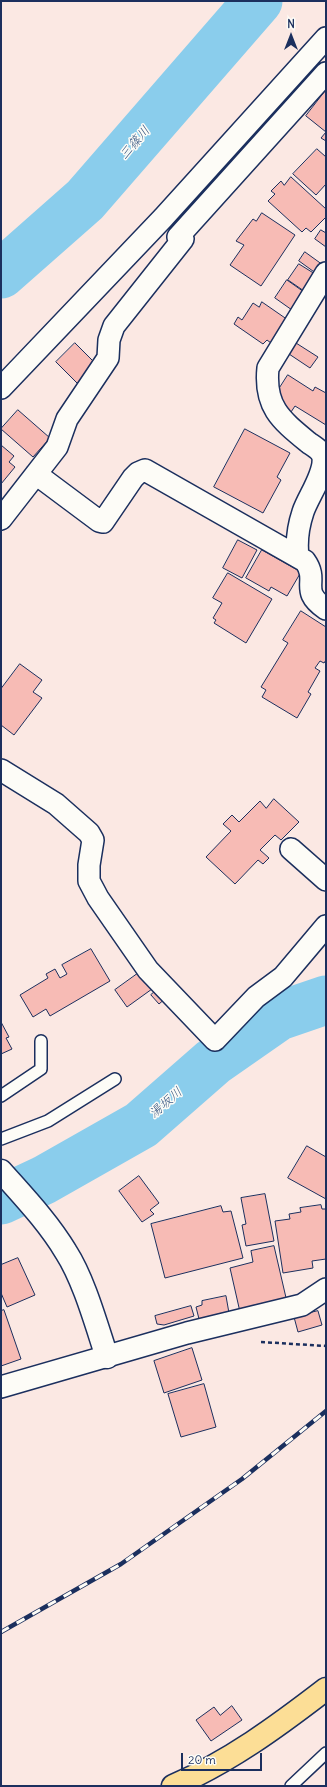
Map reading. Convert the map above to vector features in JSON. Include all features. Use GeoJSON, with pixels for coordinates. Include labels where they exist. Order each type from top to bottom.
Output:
{"type":"FeatureCollection","features":[{"type":"Feature","properties":{"kind":"main road"},"geometry":{"type":"LineString","coordinates":[[173,1786],[241,1751],[292,1716],[326,1689]]}},
{"type":"Feature","properties":{"kind":"street"},"geometry":{"type":"LineString","coordinates":[[1,388],[163,218],[326,38]]}},
{"type":"Feature","properties":{"kind":"street"},"geometry":{"type":"LineString","coordinates":[[1,519],[57,447],[67,420],[108,358],[109,340],[114,326],[183,239],[178,237],[326,72]]}},
{"type":"Feature","properties":{"kind":"street"},"geometry":{"type":"LineString","coordinates":[[298,557],[296,540],[303,512],[322,470],[323,458],[318,450],[279,415],[270,400],[266,383],[268,368],[319,300],[326,273]]}},
{"type":"Feature","properties":{"kind":"street"},"geometry":{"type":"LineString","coordinates":[[36,474],[99,521],[103,522],[133,478],[138,473],[145,470],[305,561],[310,568],[310,594],[315,602],[326,608]]}},
{"type":"Feature","properties":{"kind":"street"},"geometry":{"type":"LineString","coordinates":[[1,770],[56,804],[89,833],[93,840],[89,865],[89,881],[98,898],[148,970],[215,1040],[256,997],[283,977],[326,926]]}},
{"type":"Feature","properties":{"kind":"street"},"geometry":{"type":"LineString","coordinates":[[291,849],[326,880]]}},
{"type":"Feature","properties":{"kind":"street"},"geometry":{"type":"LineString","coordinates":[[1,1171],[46,1222],[67,1253],[108,1356]]}},
{"type":"Feature","properties":{"kind":"street"},"geometry":{"type":"LineString","coordinates":[[1,1387],[225,1323],[302,1305],[326,1289]]}},
{"type":"Feature","properties":{"kind":"lane"},"geometry":{"type":"LineString","coordinates":[[1,1096],[41,1069],[40,1041]]}},
{"type":"Feature","properties":{"kind":"lane"},"geometry":{"type":"LineString","coordinates":[[1,1139],[48,1121],[115,1079]]}},
{"type":"Feature","properties":{"kind":"lane"},"geometry":{"type":"LineString","coordinates":[[291,1786],[326,1753]]}},
{"type":"Feature","properties":{"kind":"building"},"geometry":{"type":"Polygon","coordinates":[[[326,90],[326,132],[306,116],[326,90]]]}},
{"type":"Feature","properties":{"kind":"building"},"geometry":{"type":"Polygon","coordinates":[[[326,132],[326,141],[321,138],[326,132]]]}},
{"type":"Feature","properties":{"kind":"building"},"geometry":{"type":"Polygon","coordinates":[[[317,149],[326,157],[326,184],[316,195],[293,174],[317,149]]]}},
{"type":"Feature","properties":{"kind":"building"},"geometry":{"type":"Polygon","coordinates":[[[291,177],[326,209],[326,217],[311,232],[306,228],[302,232],[268,201],[275,194],[271,191],[281,181],[284,185],[291,177]]]}},
{"type":"Feature","properties":{"kind":"building"},"geometry":{"type":"Polygon","coordinates":[[[262,213],[295,235],[261,286],[230,265],[244,245],[236,241],[253,219],[256,221],[262,213]]]}},
{"type":"Feature","properties":{"kind":"building"},"geometry":{"type":"Polygon","coordinates":[[[321,230],[326,233],[326,247],[315,239],[321,230]]]}},
{"type":"Feature","properties":{"kind":"building"},"geometry":{"type":"Polygon","coordinates":[[[305,252],[323,265],[317,274],[299,261],[305,252]]]}},
{"type":"Feature","properties":{"kind":"building"},"geometry":{"type":"Polygon","coordinates":[[[299,264],[315,274],[304,291],[288,280],[299,264]]]}},
{"type":"Feature","properties":{"kind":"building"},"geometry":{"type":"Polygon","coordinates":[[[287,280],[304,292],[292,310],[275,298],[287,280]]]}},
{"type":"Feature","properties":{"kind":"building"},"geometry":{"type":"Polygon","coordinates":[[[262,302],[288,320],[271,343],[267,340],[263,344],[234,324],[238,317],[242,320],[253,303],[259,307],[262,302]]]}},
{"type":"Feature","properties":{"kind":"building"},"geometry":{"type":"Polygon","coordinates":[[[75,343],[99,367],[80,386],[56,362],[75,343]]]}},
{"type":"Feature","properties":{"kind":"building"},"geometry":{"type":"Polygon","coordinates":[[[296,343],[318,357],[310,368],[289,354],[296,343]]]}},
{"type":"Feature","properties":{"kind":"building"},"geometry":{"type":"Polygon","coordinates":[[[288,375],[313,391],[315,387],[326,393],[326,425],[295,406],[291,412],[272,400],[288,375]]]}},
{"type":"Feature","properties":{"kind":"building"},"geometry":{"type":"Polygon","coordinates":[[[18,410],[50,438],[33,457],[1,429],[18,410]]]}},
{"type":"Feature","properties":{"kind":"building"},"geometry":{"type":"Polygon","coordinates":[[[245,429],[290,453],[277,477],[281,480],[263,513],[214,487],[245,429]]]}},
{"type":"Feature","properties":{"kind":"building"},"geometry":{"type":"Polygon","coordinates":[[[1,445],[14,456],[9,462],[15,467],[1,484],[1,445]]]}},
{"type":"Feature","properties":{"kind":"building"},"geometry":{"type":"Polygon","coordinates":[[[238,540],[257,550],[242,578],[223,568],[238,540]]]}},
{"type":"Feature","properties":{"kind":"building"},"geometry":{"type":"Polygon","coordinates":[[[262,550],[301,572],[287,596],[271,587],[269,591],[246,578],[262,550]]]}},
{"type":"Feature","properties":{"kind":"building"},"geometry":{"type":"Polygon","coordinates":[[[228,573],[272,599],[246,643],[214,623],[216,620],[213,618],[222,603],[213,598],[228,573]]]}},
{"type":"Feature","properties":{"kind":"building"},"geometry":{"type":"Polygon","coordinates":[[[301,611],[326,627],[326,660],[324,663],[320,661],[315,668],[320,671],[308,692],[311,694],[297,718],[262,697],[266,690],[261,687],[288,643],[283,640],[301,611]]]}},
{"type":"Feature","properties":{"kind":"building"},"geometry":{"type":"Polygon","coordinates":[[[20,664],[42,680],[33,692],[42,698],[14,735],[1,725],[1,689],[20,664]]]}},
{"type":"Feature","properties":{"kind":"building"},"geometry":{"type":"Polygon","coordinates":[[[274,799],[299,822],[281,840],[275,835],[260,850],[269,858],[263,864],[258,860],[235,884],[206,857],[231,831],[223,824],[232,815],[239,822],[260,801],[266,808],[274,799]]]}},
{"type":"Feature","properties":{"kind":"building"},"geometry":{"type":"Polygon","coordinates":[[[91,949],[110,981],[50,1016],[46,1009],[33,1017],[20,995],[48,978],[46,974],[55,969],[60,978],[67,974],[62,965],[91,949]]]}},
{"type":"Feature","properties":{"kind":"building"},"geometry":{"type":"Polygon","coordinates":[[[140,972],[152,989],[127,1007],[115,990],[140,972]]]}},
{"type":"Feature","properties":{"kind":"building"},"geometry":{"type":"Polygon","coordinates":[[[159,988],[167,997],[159,1004],[151,995],[159,988]]]}},
{"type":"Feature","properties":{"kind":"building"},"geometry":{"type":"Polygon","coordinates":[[[1,1022],[9,1037],[6,1038],[12,1049],[1,1054],[1,1022]]]}},
{"type":"Feature","properties":{"kind":"building"},"geometry":{"type":"Polygon","coordinates":[[[307,1146],[326,1157],[326,1199],[288,1178],[307,1146]]]}},
{"type":"Feature","properties":{"kind":"building"},"geometry":{"type":"Polygon","coordinates":[[[139,1176],[159,1203],[150,1210],[154,1214],[142,1222],[119,1191],[139,1176]]]}},
{"type":"Feature","properties":{"kind":"building"},"geometry":{"type":"Polygon","coordinates":[[[265,1194],[274,1241],[246,1246],[242,1225],[246,1224],[241,1198],[265,1194]]]}},
{"type":"Feature","properties":{"kind":"building"},"geometry":{"type":"Polygon","coordinates":[[[321,1205],[322,1209],[326,1209],[326,1259],[312,1261],[313,1268],[283,1273],[275,1221],[290,1219],[289,1214],[301,1212],[300,1208],[321,1205]]]}},
{"type":"Feature","properties":{"kind":"building"},"geometry":{"type":"Polygon","coordinates":[[[221,1206],[223,1212],[231,1211],[243,1258],[165,1278],[151,1224],[221,1206]]]}},
{"type":"Feature","properties":{"kind":"building"},"geometry":{"type":"Polygon","coordinates":[[[274,1246],[287,1302],[240,1312],[230,1268],[253,1262],[251,1251],[274,1246]]]}},
{"type":"Feature","properties":{"kind":"building"},"geometry":{"type":"Polygon","coordinates":[[[18,1258],[35,1295],[7,1307],[1,1293],[1,1265],[18,1258]]]}},
{"type":"Feature","properties":{"kind":"building"},"geometry":{"type":"Polygon","coordinates":[[[226,1296],[229,1313],[199,1319],[196,1307],[202,1305],[202,1301],[226,1296]]]}},
{"type":"Feature","properties":{"kind":"building"},"geometry":{"type":"Polygon","coordinates":[[[191,1306],[194,1316],[164,1325],[157,1324],[155,1316],[191,1306]]]}},
{"type":"Feature","properties":{"kind":"building"},"geometry":{"type":"Polygon","coordinates":[[[4,1310],[21,1359],[1,1366],[1,1311],[4,1310]]]}},
{"type":"Feature","properties":{"kind":"building"},"geometry":{"type":"Polygon","coordinates":[[[318,1311],[322,1325],[298,1332],[294,1317],[318,1311]]]}},
{"type":"Feature","properties":{"kind":"building"},"geometry":{"type":"Polygon","coordinates":[[[192,1348],[202,1380],[164,1393],[154,1361],[192,1348]]]}},
{"type":"Feature","properties":{"kind":"building"},"geometry":{"type":"Polygon","coordinates":[[[204,1384],[216,1427],[181,1437],[168,1394],[204,1384]]]}},
{"type":"Feature","properties":{"kind":"building"},"geometry":{"type":"Polygon","coordinates":[[[232,1706],[242,1720],[211,1741],[196,1720],[214,1707],[220,1715],[232,1706]]]}},
{"type":"Feature","properties":{"kind":"waterway","name":"三篠川"},"geometry":{"type":"LineString","coordinates":[[1,274],[85,200],[258,1]]}},
{"type":"Feature","properties":{"kind":"waterway","name":"湯坂川"},"geometry":{"type":"LineString","coordinates":[[1,1200],[44,1180],[141,1125],[213,1062],[279,1016],[326,1000]]}},
{"type":"Feature","properties":{"kind":"railway"},"geometry":{"type":"LineString","coordinates":[[1,1632],[121,1564],[242,1479],[326,1411]]}}]}
